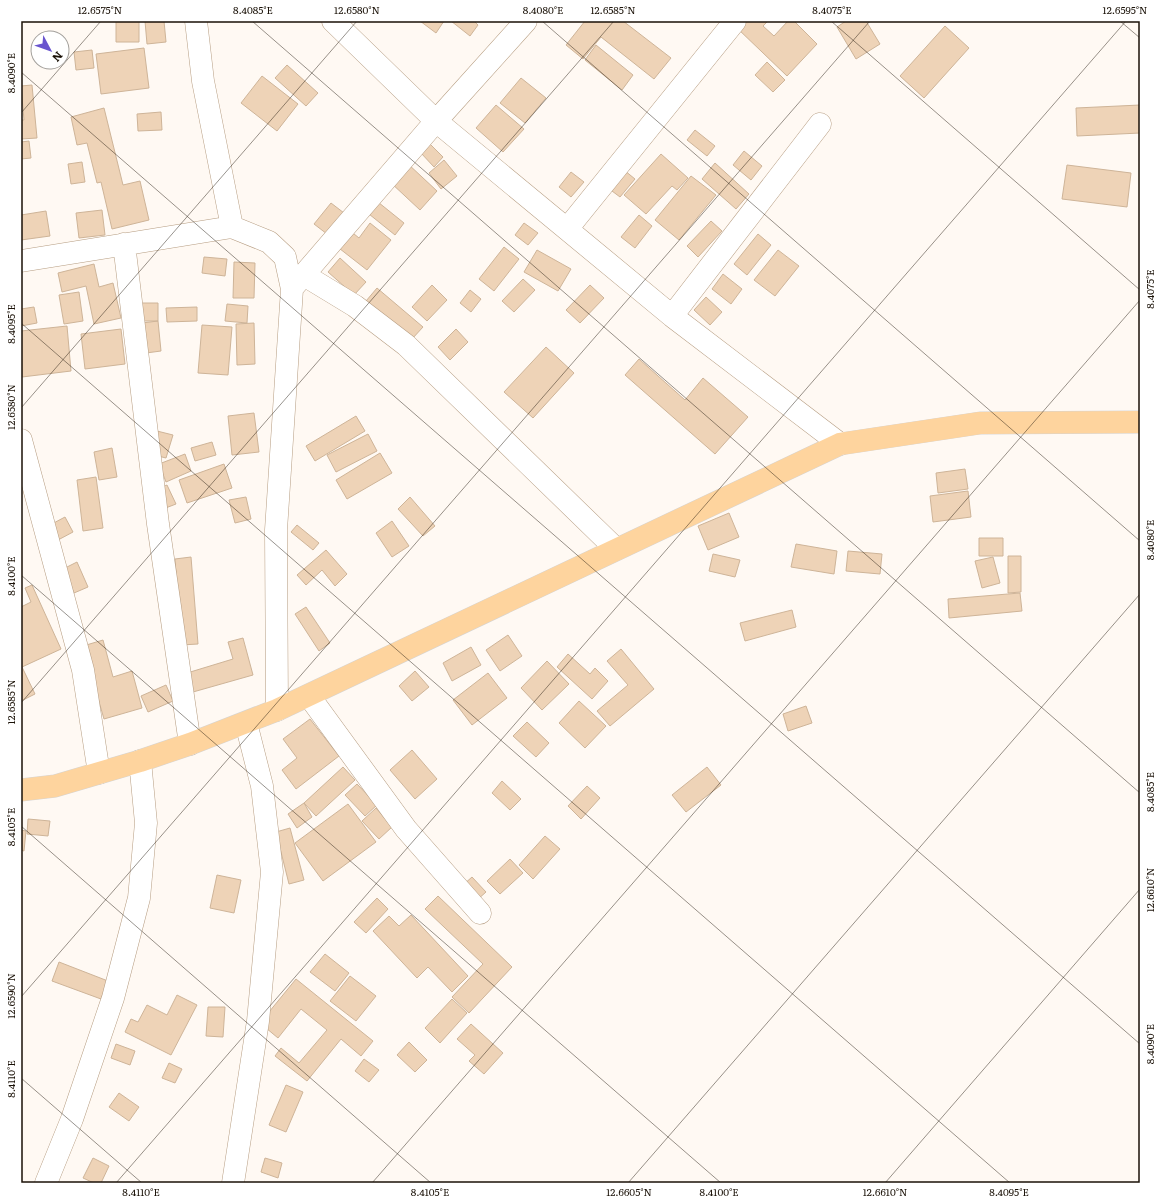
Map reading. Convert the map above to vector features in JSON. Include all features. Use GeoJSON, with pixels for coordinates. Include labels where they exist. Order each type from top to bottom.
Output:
{"type":"FeatureCollection","features":[{"type":"Feature","properties":{"kind":"main road"},"geometry":{"type":"LineString","coordinates":[[21,790],[55,786],[140,761],[190,744],[277,710],[840,444],[980,424],[1140,422]]}},
{"type":"Feature","properties":{"kind":"street"},"geometry":{"type":"LineString","coordinates":[[196,21],[203,81],[232,227]]}},
{"type":"Feature","properties":{"kind":"street"},"geometry":{"type":"LineString","coordinates":[[333,21],[436,121],[672,316],[840,444]]}},
{"type":"Feature","properties":{"kind":"street"},"geometry":{"type":"LineString","coordinates":[[298,282],[436,121],[526,21]]}},
{"type":"Feature","properties":{"kind":"street"},"geometry":{"type":"LineString","coordinates":[[567,229],[735,21]]}},
{"type":"Feature","properties":{"kind":"street"},"geometry":{"type":"LineString","coordinates":[[672,316],[820,124]]}},
{"type":"Feature","properties":{"kind":"street"},"geometry":{"type":"LineString","coordinates":[[21,261],[232,227],[269,242],[285,258],[298,282],[276,530],[277,710]]}},
{"type":"Feature","properties":{"kind":"street"},"geometry":{"type":"LineString","coordinates":[[124,244],[158,524],[190,744]]}},
{"type":"Feature","properties":{"kind":"street"},"geometry":{"type":"LineString","coordinates":[[298,282],[355,306],[406,345],[616,549]]}},
{"type":"Feature","properties":{"kind":"street"},"geometry":{"type":"LineString","coordinates":[[21,440],[83,670],[99,773]]}},
{"type":"Feature","properties":{"kind":"street"},"geometry":{"type":"LineString","coordinates":[[309,696],[406,829],[480,913]]}},
{"type":"Feature","properties":{"kind":"street"},"geometry":{"type":"LineString","coordinates":[[233,1183],[258,1021],[272,872],[262,786],[246,723]]}},
{"type":"Feature","properties":{"kind":"street"},"geometry":{"type":"LineString","coordinates":[[46,1183],[72,1119],[113,998],[139,898],[146,823],[140,761]]}},
{"type":"Feature","properties":{"kind":"building"},"geometry":{"type":"Polygon","coordinates":[[[116,21],[139,21],[139,42],[116,42],[116,21]]]}},
{"type":"Feature","properties":{"kind":"building"},"geometry":{"type":"Polygon","coordinates":[[[145,21],[164,21],[166,42],[147,44],[145,21]]]}},
{"type":"Feature","properties":{"kind":"building"},"geometry":{"type":"Polygon","coordinates":[[[420,21],[444,21],[436,33],[420,21]]]}},
{"type":"Feature","properties":{"kind":"building"},"geometry":{"type":"Polygon","coordinates":[[[451,21],[474,21],[478,25],[470,36],[451,21]]]}},
{"type":"Feature","properties":{"kind":"building"},"geometry":{"type":"Polygon","coordinates":[[[585,21],[623,21],[671,58],[654,79],[601,37],[583,59],[566,45],[585,21]]]}},
{"type":"Feature","properties":{"kind":"building"},"geometry":{"type":"Polygon","coordinates":[[[743,21],[768,21],[763,26],[774,36],[788,21],[794,21],[817,44],[787,76],[737,28],[743,21]]]}},
{"type":"Feature","properties":{"kind":"building"},"geometry":{"type":"Polygon","coordinates":[[[846,21],[866,21],[880,44],[856,59],[837,27],[846,21]]]}},
{"type":"Feature","properties":{"kind":"building"},"geometry":{"type":"Polygon","coordinates":[[[945,26],[969,48],[924,98],[900,76],[945,26]]]}},
{"type":"Feature","properties":{"kind":"building"},"geometry":{"type":"Polygon","coordinates":[[[596,45],[633,75],[622,90],[585,60],[596,45]]]}},
{"type":"Feature","properties":{"kind":"building"},"geometry":{"type":"Polygon","coordinates":[[[144,48],[149,88],[101,94],[96,54],[144,48]]]}},
{"type":"Feature","properties":{"kind":"building"},"geometry":{"type":"Polygon","coordinates":[[[92,50],[94,68],[76,70],[74,52],[92,50]]]}},
{"type":"Feature","properties":{"kind":"building"},"geometry":{"type":"Polygon","coordinates":[[[767,62],[785,80],[773,92],[755,75],[767,62]]]}},
{"type":"Feature","properties":{"kind":"building"},"geometry":{"type":"Polygon","coordinates":[[[287,65],[318,93],[306,106],[275,78],[287,65]]]}},
{"type":"Feature","properties":{"kind":"building"},"geometry":{"type":"Polygon","coordinates":[[[262,76],[298,104],[277,131],[241,103],[262,76]]]}},
{"type":"Feature","properties":{"kind":"building"},"geometry":{"type":"Polygon","coordinates":[[[521,78],[546,98],[525,123],[500,103],[521,78]]]}},
{"type":"Feature","properties":{"kind":"building"},"geometry":{"type":"Polygon","coordinates":[[[32,85],[37,138],[21,139],[21,120],[24,120],[21,86],[32,85]]]}},
{"type":"Feature","properties":{"kind":"building"},"geometry":{"type":"Polygon","coordinates":[[[496,105],[524,129],[503,152],[476,128],[496,105]]]}},
{"type":"Feature","properties":{"kind":"building"},"geometry":{"type":"Polygon","coordinates":[[[1140,105],[1140,133],[1077,136],[1076,108],[1140,105]]]}},
{"type":"Feature","properties":{"kind":"building"},"geometry":{"type":"Polygon","coordinates":[[[104,108],[123,185],[140,181],[149,220],[112,229],[101,182],[97,183],[87,143],[77,145],[71,117],[104,108]]]}},
{"type":"Feature","properties":{"kind":"building"},"geometry":{"type":"Polygon","coordinates":[[[161,112],[162,130],[138,131],[137,114],[161,112]]]}},
{"type":"Feature","properties":{"kind":"building"},"geometry":{"type":"Polygon","coordinates":[[[695,130],[715,146],[707,156],[687,140],[695,130]]]}},
{"type":"Feature","properties":{"kind":"building"},"geometry":{"type":"Polygon","coordinates":[[[29,141],[31,158],[21,159],[21,142],[29,141]]]}},
{"type":"Feature","properties":{"kind":"building"},"geometry":{"type":"Polygon","coordinates":[[[430,144],[443,157],[434,167],[421,153],[430,144]]]}},
{"type":"Feature","properties":{"kind":"building"},"geometry":{"type":"Polygon","coordinates":[[[744,151],[762,166],[751,180],[733,165],[744,151]]]}},
{"type":"Feature","properties":{"kind":"building"},"geometry":{"type":"Polygon","coordinates":[[[661,154],[688,178],[677,190],[672,186],[646,214],[624,195],[661,154]]]}},
{"type":"Feature","properties":{"kind":"building"},"geometry":{"type":"Polygon","coordinates":[[[444,160],[457,176],[441,189],[429,173],[444,160]]]}},
{"type":"Feature","properties":{"kind":"building"},"geometry":{"type":"Polygon","coordinates":[[[82,162],[85,182],[71,184],[68,164],[82,162]]]}},
{"type":"Feature","properties":{"kind":"building"},"geometry":{"type":"Polygon","coordinates":[[[407,163],[437,191],[420,210],[390,182],[407,163]]]}},
{"type":"Feature","properties":{"kind":"building"},"geometry":{"type":"Polygon","coordinates":[[[715,163],[749,194],[736,209],[702,179],[715,163]]]}},
{"type":"Feature","properties":{"kind":"building"},"geometry":{"type":"Polygon","coordinates":[[[1067,165],[1131,173],[1127,207],[1062,199],[1067,165]]]}},
{"type":"Feature","properties":{"kind":"building"},"geometry":{"type":"Polygon","coordinates":[[[619,166],[635,179],[620,197],[604,185],[619,166]]]}},
{"type":"Feature","properties":{"kind":"building"},"geometry":{"type":"Polygon","coordinates":[[[571,172],[584,182],[571,197],[559,187],[571,172]]]}},
{"type":"Feature","properties":{"kind":"building"},"geometry":{"type":"Polygon","coordinates":[[[691,176],[716,195],[679,240],[655,220],[691,176]]]}},
{"type":"Feature","properties":{"kind":"building"},"geometry":{"type":"Polygon","coordinates":[[[373,198],[404,223],[395,235],[364,210],[373,198]]]}},
{"type":"Feature","properties":{"kind":"building"},"geometry":{"type":"Polygon","coordinates":[[[331,203],[344,213],[327,234],[314,224],[331,203]]]}},
{"type":"Feature","properties":{"kind":"building"},"geometry":{"type":"Polygon","coordinates":[[[102,210],[105,235],[79,238],[76,213],[102,210]]]}},
{"type":"Feature","properties":{"kind":"building"},"geometry":{"type":"Polygon","coordinates":[[[46,211],[50,236],[21,240],[21,215],[46,211]]]}},
{"type":"Feature","properties":{"kind":"building"},"geometry":{"type":"Polygon","coordinates":[[[639,215],[652,226],[635,248],[621,237],[639,215]]]}},
{"type":"Feature","properties":{"kind":"building"},"geometry":{"type":"Polygon","coordinates":[[[711,221],[722,231],[698,257],[687,246],[711,221]]]}},
{"type":"Feature","properties":{"kind":"building"},"geometry":{"type":"Polygon","coordinates":[[[370,223],[391,240],[367,270],[335,245],[348,229],[359,238],[370,223]]]}},
{"type":"Feature","properties":{"kind":"building"},"geometry":{"type":"Polygon","coordinates":[[[524,223],[538,233],[528,245],[515,235],[524,223]]]}},
{"type":"Feature","properties":{"kind":"building"},"geometry":{"type":"Polygon","coordinates":[[[758,234],[771,245],[747,275],[734,264],[758,234]]]}},
{"type":"Feature","properties":{"kind":"building"},"geometry":{"type":"Polygon","coordinates":[[[504,247],[519,259],[494,291],[479,279],[504,247]]]}},
{"type":"Feature","properties":{"kind":"building"},"geometry":{"type":"Polygon","coordinates":[[[537,250],[571,269],[558,291],[524,272],[537,250]]]}},
{"type":"Feature","properties":{"kind":"building"},"geometry":{"type":"Polygon","coordinates":[[[778,250],[799,266],[775,296],[754,280],[778,250]]]}},
{"type":"Feature","properties":{"kind":"building"},"geometry":{"type":"Polygon","coordinates":[[[204,257],[227,259],[225,276],[202,273],[204,257]]]}},
{"type":"Feature","properties":{"kind":"building"},"geometry":{"type":"Polygon","coordinates":[[[340,258],[366,282],[354,295],[328,272],[340,258]]]}},
{"type":"Feature","properties":{"kind":"building"},"geometry":{"type":"Polygon","coordinates":[[[234,262],[255,263],[254,298],[233,298],[234,262]]]}},
{"type":"Feature","properties":{"kind":"building"},"geometry":{"type":"Polygon","coordinates":[[[94,264],[99,287],[113,283],[121,318],[94,324],[86,286],[62,292],[58,273],[94,264]]]}},
{"type":"Feature","properties":{"kind":"building"},"geometry":{"type":"Polygon","coordinates":[[[723,274],[742,289],[731,304],[712,289],[723,274]]]}},
{"type":"Feature","properties":{"kind":"building"},"geometry":{"type":"Polygon","coordinates":[[[523,279],[535,290],[514,312],[502,301],[523,279]]]}},
{"type":"Feature","properties":{"kind":"building"},"geometry":{"type":"Polygon","coordinates":[[[432,285],[447,300],[427,321],[412,307],[432,285]]]}},
{"type":"Feature","properties":{"kind":"building"},"geometry":{"type":"Polygon","coordinates":[[[590,285],[604,298],[580,323],[566,310],[590,285]]]}},
{"type":"Feature","properties":{"kind":"building"},"geometry":{"type":"Polygon","coordinates":[[[377,288],[423,327],[412,339],[366,301],[377,288]]]}},
{"type":"Feature","properties":{"kind":"building"},"geometry":{"type":"Polygon","coordinates":[[[470,290],[481,299],[471,312],[460,303],[470,290]]]}},
{"type":"Feature","properties":{"kind":"building"},"geometry":{"type":"Polygon","coordinates":[[[79,292],[83,321],[64,324],[59,295],[79,292]]]}},
{"type":"Feature","properties":{"kind":"building"},"geometry":{"type":"Polygon","coordinates":[[[706,297],[722,312],[710,325],[694,310],[706,297]]]}},
{"type":"Feature","properties":{"kind":"building"},"geometry":{"type":"Polygon","coordinates":[[[140,303],[158,303],[158,321],[140,321],[140,303]]]}},
{"type":"Feature","properties":{"kind":"building"},"geometry":{"type":"Polygon","coordinates":[[[227,304],[248,306],[247,323],[225,321],[227,304]]]}},
{"type":"Feature","properties":{"kind":"building"},"geometry":{"type":"Polygon","coordinates":[[[34,307],[37,323],[21,326],[21,309],[34,307]]]}},
{"type":"Feature","properties":{"kind":"building"},"geometry":{"type":"Polygon","coordinates":[[[197,307],[197,321],[167,322],[166,308],[197,307]]]}},
{"type":"Feature","properties":{"kind":"building"},"geometry":{"type":"Polygon","coordinates":[[[158,321],[161,351],[146,353],[142,323],[158,321]]]}},
{"type":"Feature","properties":{"kind":"building"},"geometry":{"type":"Polygon","coordinates":[[[254,323],[255,364],[237,365],[236,324],[254,323]]]}},
{"type":"Feature","properties":{"kind":"building"},"geometry":{"type":"Polygon","coordinates":[[[202,325],[232,327],[228,375],[198,373],[202,325]]]}},
{"type":"Feature","properties":{"kind":"building"},"geometry":{"type":"Polygon","coordinates":[[[67,326],[71,371],[22,377],[21,331],[67,326]]]}},
{"type":"Feature","properties":{"kind":"building"},"geometry":{"type":"Polygon","coordinates":[[[121,329],[125,364],[85,369],[81,334],[121,329]]]}},
{"type":"Feature","properties":{"kind":"building"},"geometry":{"type":"Polygon","coordinates":[[[456,329],[468,342],[450,360],[438,347],[456,329]]]}},
{"type":"Feature","properties":{"kind":"building"},"geometry":{"type":"Polygon","coordinates":[[[546,347],[574,373],[533,418],[504,392],[546,347]]]}},
{"type":"Feature","properties":{"kind":"building"},"geometry":{"type":"Polygon","coordinates":[[[639,359],[685,400],[703,378],[748,417],[715,454],[625,375],[639,359]]]}},
{"type":"Feature","properties":{"kind":"building"},"geometry":{"type":"Polygon","coordinates":[[[254,413],[259,452],[232,455],[228,416],[254,413]]]}},
{"type":"Feature","properties":{"kind":"building"},"geometry":{"type":"Polygon","coordinates":[[[356,416],[365,431],[315,461],[306,446],[356,416]]]}},
{"type":"Feature","properties":{"kind":"building"},"geometry":{"type":"Polygon","coordinates":[[[157,431],[173,435],[166,458],[150,454],[157,431]]]}},
{"type":"Feature","properties":{"kind":"building"},"geometry":{"type":"Polygon","coordinates":[[[368,434],[377,451],[336,472],[327,455],[368,434]]]}},
{"type":"Feature","properties":{"kind":"building"},"geometry":{"type":"Polygon","coordinates":[[[212,442],[216,455],[195,461],[191,448],[212,442]]]}},
{"type":"Feature","properties":{"kind":"building"},"geometry":{"type":"Polygon","coordinates":[[[112,448],[117,477],[99,480],[94,452],[112,448]]]}},
{"type":"Feature","properties":{"kind":"building"},"geometry":{"type":"Polygon","coordinates":[[[380,453],[392,473],[347,499],[336,480],[380,453]]]}},
{"type":"Feature","properties":{"kind":"building"},"geometry":{"type":"Polygon","coordinates":[[[185,454],[191,471],[166,482],[159,464],[185,454]]]}},
{"type":"Feature","properties":{"kind":"building"},"geometry":{"type":"Polygon","coordinates":[[[224,464],[232,488],[187,503],[179,480],[224,464]]]}},
{"type":"Feature","properties":{"kind":"building"},"geometry":{"type":"Polygon","coordinates":[[[965,469],[968,489],[938,493],[936,473],[965,469]]]}},
{"type":"Feature","properties":{"kind":"building"},"geometry":{"type":"Polygon","coordinates":[[[96,477],[103,528],[83,531],[77,480],[96,477]]]}},
{"type":"Feature","properties":{"kind":"building"},"geometry":{"type":"Polygon","coordinates":[[[167,485],[176,504],[163,509],[155,490],[167,485]]]}},
{"type":"Feature","properties":{"kind":"building"},"geometry":{"type":"Polygon","coordinates":[[[968,491],[971,517],[933,522],[930,496],[968,491]]]}},
{"type":"Feature","properties":{"kind":"building"},"geometry":{"type":"Polygon","coordinates":[[[246,497],[251,519],[235,523],[229,500],[246,497]]]}},
{"type":"Feature","properties":{"kind":"building"},"geometry":{"type":"Polygon","coordinates":[[[410,497],[435,526],[423,536],[398,509],[410,497]]]}},
{"type":"Feature","properties":{"kind":"building"},"geometry":{"type":"Polygon","coordinates":[[[729,513],[739,537],[708,550],[698,526],[729,513]]]}},
{"type":"Feature","properties":{"kind":"building"},"geometry":{"type":"Polygon","coordinates":[[[65,517],[73,532],[58,540],[50,525],[65,517]]]}},
{"type":"Feature","properties":{"kind":"building"},"geometry":{"type":"Polygon","coordinates":[[[392,521],[409,546],[392,557],[376,533],[392,521]]]}},
{"type":"Feature","properties":{"kind":"building"},"geometry":{"type":"Polygon","coordinates":[[[297,525],[319,543],[313,550],[291,532],[297,525]]]}},
{"type":"Feature","properties":{"kind":"building"},"geometry":{"type":"Polygon","coordinates":[[[979,538],[1003,538],[1003,556],[979,556],[979,538]]]}},
{"type":"Feature","properties":{"kind":"building"},"geometry":{"type":"Polygon","coordinates":[[[796,544],[837,551],[834,574],[791,567],[796,544]]]}},
{"type":"Feature","properties":{"kind":"building"},"geometry":{"type":"Polygon","coordinates":[[[326,550],[347,574],[335,586],[322,570],[306,585],[297,575],[326,550]]]}},
{"type":"Feature","properties":{"kind":"building"},"geometry":{"type":"Polygon","coordinates":[[[848,551],[882,554],[880,574],[846,571],[848,551]]]}},
{"type":"Feature","properties":{"kind":"building"},"geometry":{"type":"Polygon","coordinates":[[[713,554],[740,560],[735,577],[709,571],[713,554]]]}},
{"type":"Feature","properties":{"kind":"building"},"geometry":{"type":"Polygon","coordinates":[[[1008,556],[1021,556],[1021,592],[1008,593],[1008,556]]]}},
{"type":"Feature","properties":{"kind":"building"},"geometry":{"type":"Polygon","coordinates":[[[191,557],[198,644],[181,645],[175,559],[191,557]]]}},
{"type":"Feature","properties":{"kind":"building"},"geometry":{"type":"Polygon","coordinates":[[[993,557],[1000,583],[982,588],[975,561],[993,557]]]}},
{"type":"Feature","properties":{"kind":"building"},"geometry":{"type":"Polygon","coordinates":[[[77,562],[88,587],[74,593],[63,569],[77,562]]]}},
{"type":"Feature","properties":{"kind":"building"},"geometry":{"type":"Polygon","coordinates":[[[32,585],[61,649],[22,667],[35,694],[21,701],[21,607],[31,602],[25,588],[32,585]]]}},
{"type":"Feature","properties":{"kind":"building"},"geometry":{"type":"Polygon","coordinates":[[[1020,593],[1022,611],[949,618],[948,599],[1020,593]]]}},
{"type":"Feature","properties":{"kind":"building"},"geometry":{"type":"Polygon","coordinates":[[[306,607],[330,643],[319,651],[295,614],[306,607]]]}},
{"type":"Feature","properties":{"kind":"building"},"geometry":{"type":"Polygon","coordinates":[[[792,610],[796,627],[745,641],[740,623],[792,610]]]}},
{"type":"Feature","properties":{"kind":"building"},"geometry":{"type":"Polygon","coordinates":[[[508,635],[522,656],[500,671],[486,650],[508,635]]]}},
{"type":"Feature","properties":{"kind":"building"},"geometry":{"type":"Polygon","coordinates":[[[243,638],[253,675],[193,692],[187,673],[233,659],[228,642],[243,638]]]}},
{"type":"Feature","properties":{"kind":"building"},"geometry":{"type":"Polygon","coordinates":[[[103,640],[113,677],[132,671],[142,708],[104,719],[83,646],[103,640]]]}},
{"type":"Feature","properties":{"kind":"building"},"geometry":{"type":"Polygon","coordinates":[[[471,647],[481,665],[452,681],[443,663],[471,647]]]}},
{"type":"Feature","properties":{"kind":"building"},"geometry":{"type":"Polygon","coordinates":[[[621,649],[654,689],[610,726],[597,711],[628,685],[607,661],[621,649]]]}},
{"type":"Feature","properties":{"kind":"building"},"geometry":{"type":"Polygon","coordinates":[[[568,654],[590,674],[595,668],[608,681],[592,699],[557,667],[568,654]]]}},
{"type":"Feature","properties":{"kind":"building"},"geometry":{"type":"Polygon","coordinates":[[[547,661],[569,684],[542,710],[521,688],[547,661]]]}},
{"type":"Feature","properties":{"kind":"building"},"geometry":{"type":"Polygon","coordinates":[[[415,671],[429,687],[412,701],[399,686],[415,671]]]}},
{"type":"Feature","properties":{"kind":"building"},"geometry":{"type":"Polygon","coordinates":[[[488,673],[507,698],[472,725],[453,700],[488,673]]]}},
{"type":"Feature","properties":{"kind":"building"},"geometry":{"type":"Polygon","coordinates":[[[166,685],[173,701],[148,712],[141,696],[166,685]]]}},
{"type":"Feature","properties":{"kind":"building"},"geometry":{"type":"Polygon","coordinates":[[[579,701],[606,726],[585,748],[559,723],[579,701]]]}},
{"type":"Feature","properties":{"kind":"building"},"geometry":{"type":"Polygon","coordinates":[[[806,706],[812,723],[788,731],[783,714],[806,706]]]}},
{"type":"Feature","properties":{"kind":"building"},"geometry":{"type":"Polygon","coordinates":[[[310,719],[339,756],[296,789],[282,770],[297,758],[283,739],[310,719]]]}},
{"type":"Feature","properties":{"kind":"building"},"geometry":{"type":"Polygon","coordinates":[[[527,722],[549,743],[536,757],[513,736],[527,722]]]}},
{"type":"Feature","properties":{"kind":"building"},"geometry":{"type":"Polygon","coordinates":[[[412,750],[437,779],[415,799],[390,770],[412,750]]]}},
{"type":"Feature","properties":{"kind":"building"},"geometry":{"type":"Polygon","coordinates":[[[343,767],[355,780],[316,816],[304,803],[343,767]]]}},
{"type":"Feature","properties":{"kind":"building"},"geometry":{"type":"Polygon","coordinates":[[[707,767],[721,785],[686,812],[672,795],[707,767]]]}},
{"type":"Feature","properties":{"kind":"building"},"geometry":{"type":"Polygon","coordinates":[[[502,781],[521,799],[510,810],[492,793],[502,781]]]}},
{"type":"Feature","properties":{"kind":"building"},"geometry":{"type":"Polygon","coordinates":[[[357,784],[377,805],[365,816],[345,795],[357,784]]]}},
{"type":"Feature","properties":{"kind":"building"},"geometry":{"type":"Polygon","coordinates":[[[587,786],[600,798],[581,819],[568,806],[587,786]]]}},
{"type":"Feature","properties":{"kind":"building"},"geometry":{"type":"Polygon","coordinates":[[[304,803],[312,817],[297,828],[288,814],[304,803]]]}},
{"type":"Feature","properties":{"kind":"building"},"geometry":{"type":"Polygon","coordinates":[[[348,804],[376,842],[323,881],[295,843],[348,804]]]}},
{"type":"Feature","properties":{"kind":"building"},"geometry":{"type":"Polygon","coordinates":[[[376,808],[392,827],[379,839],[362,821],[376,808]]]}},
{"type":"Feature","properties":{"kind":"building"},"geometry":{"type":"Polygon","coordinates":[[[28,819],[50,821],[48,836],[27,834],[28,819]]]}},
{"type":"Feature","properties":{"kind":"building"},"geometry":{"type":"Polygon","coordinates":[[[290,828],[304,880],[289,884],[276,832],[290,828]]]}},
{"type":"Feature","properties":{"kind":"building"},"geometry":{"type":"Polygon","coordinates":[[[21,830],[26,831],[24,851],[21,850],[21,830]]]}},
{"type":"Feature","properties":{"kind":"building"},"geometry":{"type":"Polygon","coordinates":[[[545,836],[560,849],[533,879],[519,865],[545,836]]]}},
{"type":"Feature","properties":{"kind":"building"},"geometry":{"type":"Polygon","coordinates":[[[510,859],[523,873],[500,894],[487,881],[510,859]]]}},
{"type":"Feature","properties":{"kind":"building"},"geometry":{"type":"Polygon","coordinates":[[[217,875],[241,880],[234,913],[210,908],[217,875]]]}},
{"type":"Feature","properties":{"kind":"building"},"geometry":{"type":"Polygon","coordinates":[[[472,877],[486,892],[477,900],[463,885],[472,877]]]}},
{"type":"Feature","properties":{"kind":"building"},"geometry":{"type":"Polygon","coordinates":[[[438,896],[512,967],[469,1013],[452,997],[483,964],[425,909],[438,896]]]}},
{"type":"Feature","properties":{"kind":"building"},"geometry":{"type":"Polygon","coordinates":[[[377,898],[388,909],[366,933],[354,922],[377,898]]]}},
{"type":"Feature","properties":{"kind":"building"},"geometry":{"type":"Polygon","coordinates":[[[411,915],[468,976],[452,992],[428,967],[417,978],[373,931],[389,916],[399,926],[411,915]]]}},
{"type":"Feature","properties":{"kind":"building"},"geometry":{"type":"Polygon","coordinates":[[[325,954],[349,973],[335,991],[310,972],[325,954]]]}},
{"type":"Feature","properties":{"kind":"building"},"geometry":{"type":"Polygon","coordinates":[[[59,962],[108,981],[101,999],[52,981],[59,962]]]}},
{"type":"Feature","properties":{"kind":"building"},"geometry":{"type":"Polygon","coordinates":[[[350,976],[376,996],[356,1021],[330,1001],[350,976]]]}},
{"type":"Feature","properties":{"kind":"building"},"geometry":{"type":"Polygon","coordinates":[[[296,979],[373,1041],[361,1056],[341,1039],[307,1081],[275,1056],[281,1048],[299,1063],[327,1030],[301,1009],[278,1038],[260,1023],[296,979]]]}},
{"type":"Feature","properties":{"kind":"building"},"geometry":{"type":"Polygon","coordinates":[[[177,995],[197,1005],[171,1055],[125,1032],[131,1019],[138,1022],[147,1005],[167,1015],[177,995]]]}},
{"type":"Feature","properties":{"kind":"building"},"geometry":{"type":"Polygon","coordinates":[[[452,999],[467,1013],[440,1043],[425,1028],[452,999]]]}},
{"type":"Feature","properties":{"kind":"building"},"geometry":{"type":"Polygon","coordinates":[[[208,1007],[225,1007],[223,1037],[206,1036],[208,1007]]]}},
{"type":"Feature","properties":{"kind":"building"},"geometry":{"type":"Polygon","coordinates":[[[471,1024],[503,1053],[484,1074],[469,1061],[475,1055],[457,1039],[471,1024]]]}},
{"type":"Feature","properties":{"kind":"building"},"geometry":{"type":"Polygon","coordinates":[[[409,1042],[427,1060],[415,1072],[397,1055],[409,1042]]]}},
{"type":"Feature","properties":{"kind":"building"},"geometry":{"type":"Polygon","coordinates":[[[116,1044],[135,1051],[130,1065],[111,1058],[116,1044]]]}},
{"type":"Feature","properties":{"kind":"building"},"geometry":{"type":"Polygon","coordinates":[[[364,1059],[379,1070],[369,1082],[355,1071],[364,1059]]]}},
{"type":"Feature","properties":{"kind":"building"},"geometry":{"type":"Polygon","coordinates":[[[169,1063],[182,1069],[175,1083],[162,1078],[169,1063]]]}},
{"type":"Feature","properties":{"kind":"building"},"geometry":{"type":"Polygon","coordinates":[[[286,1085],[303,1092],[286,1132],[269,1125],[286,1085]]]}},
{"type":"Feature","properties":{"kind":"building"},"geometry":{"type":"Polygon","coordinates":[[[119,1093],[139,1107],[129,1121],[109,1107],[119,1093]]]}},
{"type":"Feature","properties":{"kind":"building"},"geometry":{"type":"Polygon","coordinates":[[[93,1158],[109,1166],[101,1183],[94,1183],[83,1178],[93,1158]]]}},
{"type":"Feature","properties":{"kind":"building"},"geometry":{"type":"Polygon","coordinates":[[[265,1158],[282,1163],[278,1178],[261,1172],[265,1158]]]}}]}
